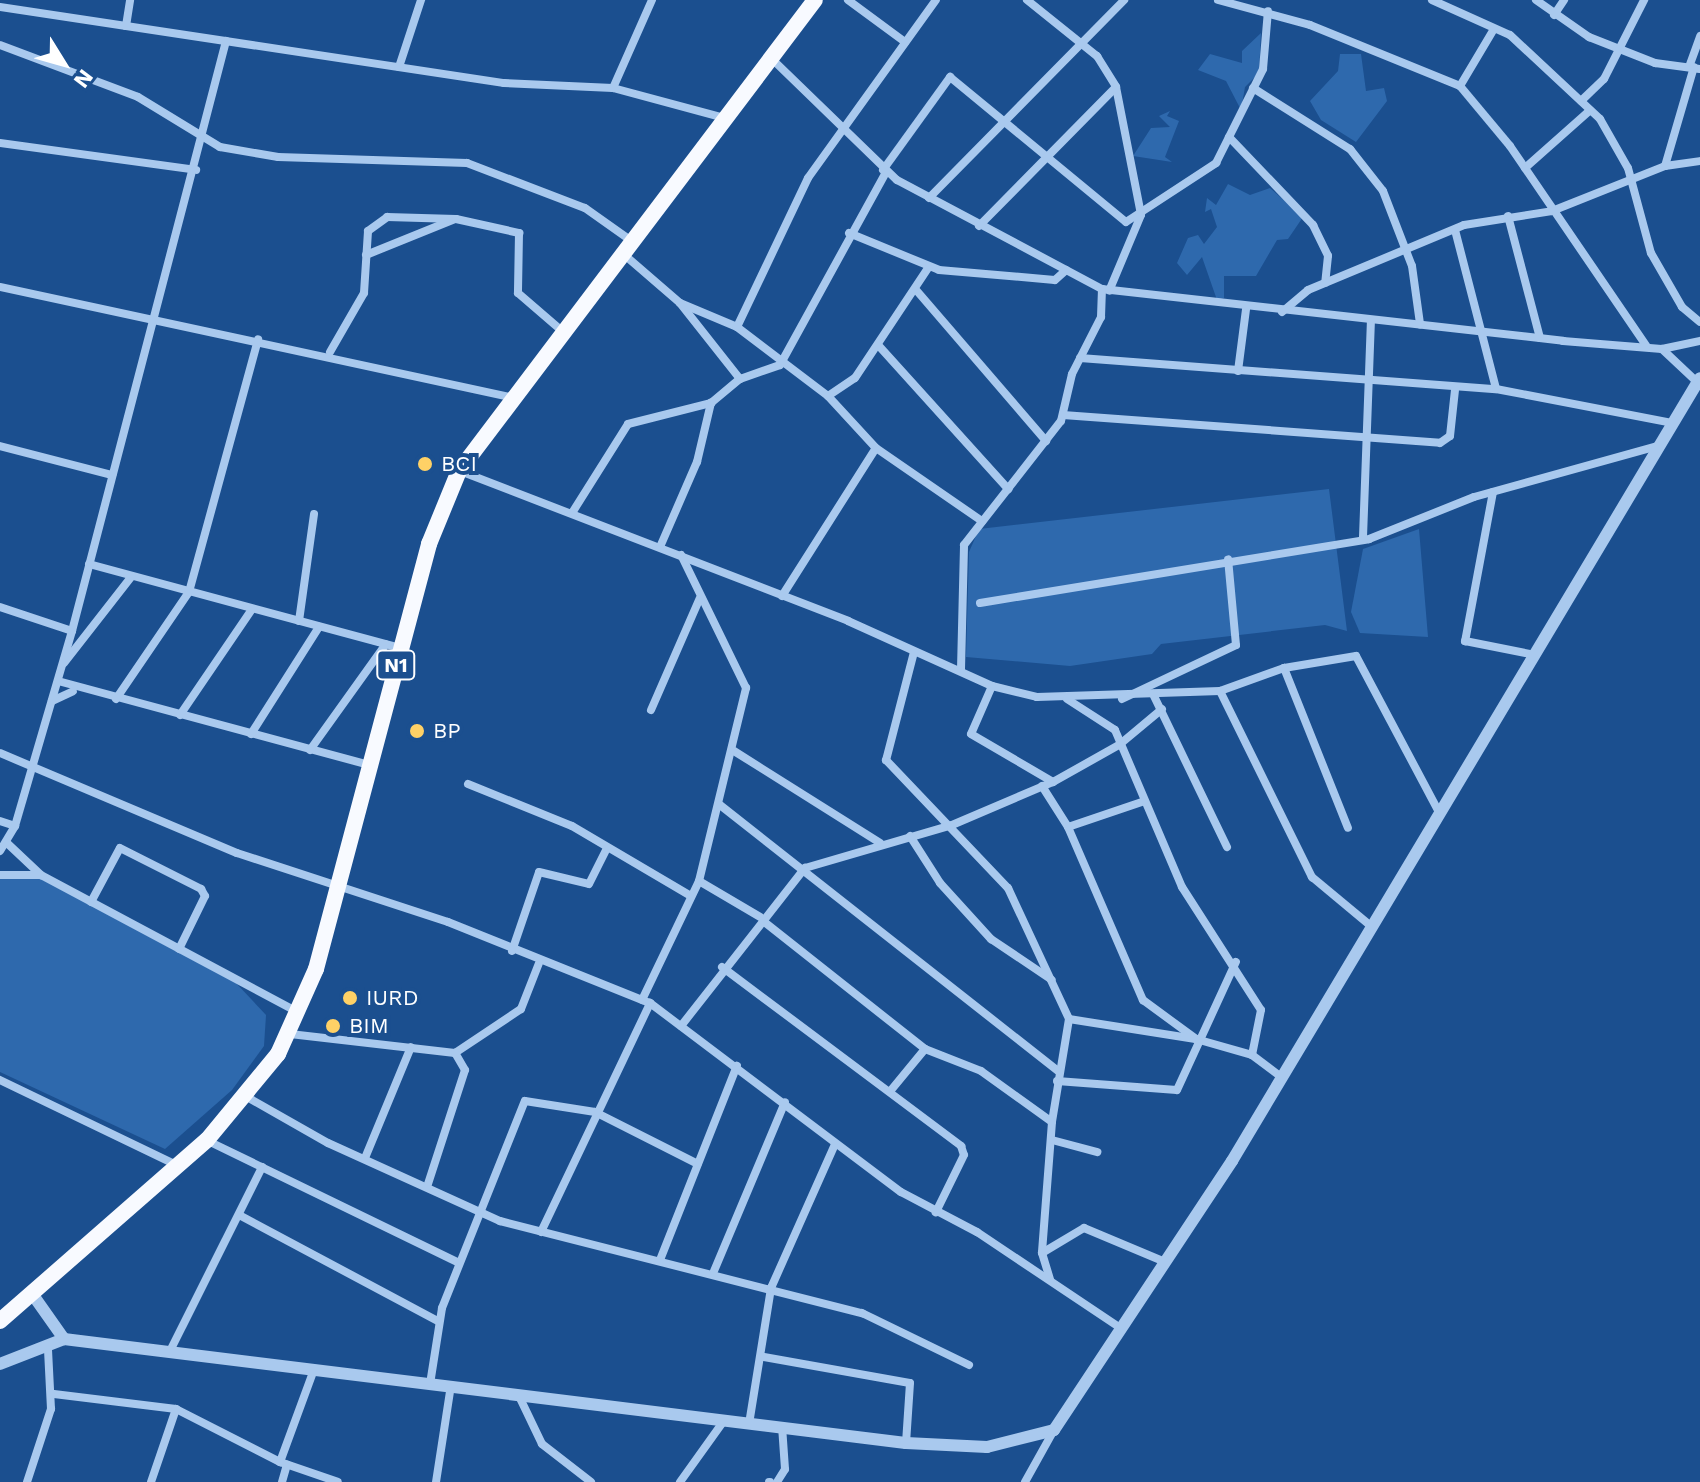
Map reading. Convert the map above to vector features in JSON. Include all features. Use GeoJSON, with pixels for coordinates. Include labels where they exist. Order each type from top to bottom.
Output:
{"type":"FeatureCollection","features":[{"type":"Feature","properties":{"kind":"highway","name":"N1"},"geometry":{"type":"LineString","coordinates":[[0,1321],[207,1140],[247,1097],[290,1034],[300,1013],[336,890],[369,765],[393,646],[459,471],[510,397],[815,0]]}},
{"type":"Feature","properties":{"kind":"street"},"geometry":{"type":"LineString","coordinates":[[28,11],[31,0]]}},
{"type":"Feature","properties":{"kind":"street"},"geometry":{"type":"LineString","coordinates":[[126,26],[130,0]]}},
{"type":"Feature","properties":{"kind":"street"},"geometry":{"type":"LineString","coordinates":[[399,67],[421,0]]}},
{"type":"Feature","properties":{"kind":"street"},"geometry":{"type":"LineString","coordinates":[[613,88],[652,0]]}},
{"type":"Feature","properties":{"kind":"street"},"geometry":{"type":"LineString","coordinates":[[848,0],[905,42]]}},
{"type":"Feature","properties":{"kind":"street"},"geometry":{"type":"LineString","coordinates":[[737,327],[804,185],[936,0]]}},
{"type":"Feature","properties":{"kind":"street"},"geometry":{"type":"LineString","coordinates":[[961,669],[960,557],[982,521],[1063,415],[1080,358],[1098,327],[1106,290],[1141,215],[1116,87],[1080,40],[1027,0]]}},
{"type":"Feature","properties":{"kind":"street"},"geometry":{"type":"LineString","coordinates":[[929,198],[1000,119],[1124,0]]}},
{"type":"Feature","properties":{"kind":"street"},"geometry":{"type":"LineString","coordinates":[[1218,0],[1268,11],[1460,86],[1525,168],[1647,347]]}},
{"type":"Feature","properties":{"kind":"street"},"geometry":{"type":"LineString","coordinates":[[1432,0],[1443,2],[1531,51],[1610,133],[1631,179],[1651,253],[1682,307],[1700,322]]}},
{"type":"Feature","properties":{"kind":"street"},"geometry":{"type":"LineString","coordinates":[[1536,0],[1554,15],[1616,47],[1694,68]]}},
{"type":"Feature","properties":{"kind":"street"},"geometry":{"type":"LineString","coordinates":[[1554,15],[1564,0]]}},
{"type":"Feature","properties":{"kind":"street"},"geometry":{"type":"LineString","coordinates":[[1581,101],[1604,79],[1616,47],[1644,0]]}},
{"type":"Feature","properties":{"kind":"street"},"geometry":{"type":"LineString","coordinates":[[0,7],[399,67],[613,88],[725,118]]}},
{"type":"Feature","properties":{"kind":"street"},"geometry":{"type":"LineString","coordinates":[[572,513],[628,424],[711,403],[740,379],[780,365],[884,171],[950,77],[1126,222],[1205,173],[1229,137],[1266,57],[1268,11]]}},
{"type":"Feature","properties":{"kind":"street"},"geometry":{"type":"LineString","coordinates":[[1460,86],[1494,29]]}},
{"type":"Feature","properties":{"kind":"street"},"geometry":{"type":"LineString","coordinates":[[1665,166],[1694,68],[1700,36]]}},
{"type":"Feature","properties":{"kind":"street"},"geometry":{"type":"LineString","coordinates":[[0,851],[15,826],[72,631],[196,170],[226,41]]}},
{"type":"Feature","properties":{"kind":"street"},"geometry":{"type":"LineString","coordinates":[[0,45],[138,97],[204,138],[257,155],[467,163],[585,208],[680,303],[740,379]]}},
{"type":"Feature","properties":{"kind":"street"},"geometry":{"type":"LineString","coordinates":[[772,59],[840,131],[884,171],[979,226],[1106,290],[1246,309],[1478,328],[1540,338],[1662,349],[1700,341]]}},
{"type":"Feature","properties":{"kind":"street"},"geometry":{"type":"LineString","coordinates":[[979,226],[1116,87]]}},
{"type":"Feature","properties":{"kind":"street"},"geometry":{"type":"LineString","coordinates":[[1253,88],[1350,149],[1383,191],[1405,254],[1420,324]]}},
{"type":"Feature","properties":{"kind":"street"},"geometry":{"type":"LineString","coordinates":[[1525,168],[1588,112]]}},
{"type":"Feature","properties":{"kind":"street"},"geometry":{"type":"LineString","coordinates":[[1229,137],[1313,225],[1328,256],[1325,283]]}},
{"type":"Feature","properties":{"kind":"street"},"geometry":{"type":"LineString","coordinates":[[0,143],[196,170]]}},
{"type":"Feature","properties":{"kind":"street"},"geometry":{"type":"LineString","coordinates":[[1282,312],[1325,283],[1405,254],[1455,230],[1508,216],[1552,211],[1665,166],[1700,161]]}},
{"type":"Feature","properties":{"kind":"street"},"geometry":{"type":"LineString","coordinates":[[1508,216],[1540,338]]}},
{"type":"Feature","properties":{"kind":"street"},"geometry":{"type":"LineString","coordinates":[[366,255],[456,219]]}},
{"type":"Feature","properties":{"kind":"street"},"geometry":{"type":"LineString","coordinates":[[330,352],[360,305],[374,222],[456,219],[519,233],[518,293],[561,330]]}},
{"type":"Feature","properties":{"kind":"street"},"geometry":{"type":"LineString","coordinates":[[1455,230],[1496,389]]}},
{"type":"Feature","properties":{"kind":"street"},"geometry":{"type":"LineString","coordinates":[[849,233],[928,268],[1055,280],[1066,270]]}},
{"type":"Feature","properties":{"kind":"street"},"geometry":{"type":"LineString","coordinates":[[828,396],[847,387],[917,291],[928,268]]}},
{"type":"Feature","properties":{"kind":"street"},"geometry":{"type":"LineString","coordinates":[[0,287],[155,320],[330,352],[346,362],[510,397]]}},
{"type":"Feature","properties":{"kind":"street"},"geometry":{"type":"LineString","coordinates":[[917,291],[1046,441]]}},
{"type":"Feature","properties":{"kind":"street"},"geometry":{"type":"LineString","coordinates":[[680,303],[737,327],[780,365],[828,396],[876,448],[982,521]]}},
{"type":"Feature","properties":{"kind":"street"},"geometry":{"type":"LineString","coordinates":[[1238,371],[1246,309]]}},
{"type":"Feature","properties":{"kind":"street"},"geometry":{"type":"LineString","coordinates":[[1363,537],[1371,321]]}},
{"type":"Feature","properties":{"kind":"street"},"geometry":{"type":"LineString","coordinates":[[116,699],[189,592],[258,339]]}},
{"type":"Feature","properties":{"kind":"street"},"geometry":{"type":"LineString","coordinates":[[879,346],[1008,489]]}},
{"type":"Feature","properties":{"kind":"street"},"geometry":{"type":"LineString","coordinates":[[1025,1482],[1054,1430],[1122,1329],[1281,1077],[1698,380],[1662,349]]}},
{"type":"Feature","properties":{"kind":"street"},"geometry":{"type":"LineString","coordinates":[[1080,358],[1369,379],[1455,390],[1496,389],[1672,423]]}},
{"type":"Feature","properties":{"kind":"street"},"geometry":{"type":"LineString","coordinates":[[1063,415],[1367,440],[1447,441],[1455,390]]}},
{"type":"Feature","properties":{"kind":"street"},"geometry":{"type":"LineString","coordinates":[[660,547],[697,462],[711,403]]}},
{"type":"Feature","properties":{"kind":"street"},"geometry":{"type":"LineString","coordinates":[[0,446],[112,475]]}},
{"type":"Feature","properties":{"kind":"street"},"geometry":{"type":"LineString","coordinates":[[980,603],[1228,559],[1292,550],[1294,557],[1363,537],[1493,492],[1658,446]]}},
{"type":"Feature","properties":{"kind":"street"},"geometry":{"type":"LineString","coordinates":[[782,596],[876,448]]}},
{"type":"Feature","properties":{"kind":"street"},"geometry":{"type":"LineString","coordinates":[[459,471],[681,555],[961,669],[992,686],[1064,698],[1122,699],[1153,694],[1220,691],[1284,668],[1356,656],[1439,812]]}},
{"type":"Feature","properties":{"kind":"street"},"geometry":{"type":"LineString","coordinates":[[1493,492],[1465,641],[1535,655]]}},
{"type":"Feature","properties":{"kind":"street"},"geometry":{"type":"LineString","coordinates":[[299,621],[314,514]]}},
{"type":"Feature","properties":{"kind":"street"},"geometry":{"type":"LineString","coordinates":[[541,1232],[699,881],[734,751],[746,678],[700,598],[681,555]]}},
{"type":"Feature","properties":{"kind":"street"},"geometry":{"type":"LineString","coordinates":[[1122,699],[1236,645],[1228,559]]}},
{"type":"Feature","properties":{"kind":"street"},"geometry":{"type":"LineString","coordinates":[[89,564],[393,646],[310,750]]}},
{"type":"Feature","properties":{"kind":"street"},"geometry":{"type":"LineString","coordinates":[[62,665],[132,576]]}},
{"type":"Feature","properties":{"kind":"street"},"geometry":{"type":"LineString","coordinates":[[651,710],[700,598]]}},
{"type":"Feature","properties":{"kind":"street"},"geometry":{"type":"LineString","coordinates":[[0,607],[72,631]]}},
{"type":"Feature","properties":{"kind":"street"},"geometry":{"type":"LineString","coordinates":[[180,715],[252,609]]}},
{"type":"Feature","properties":{"kind":"street"},"geometry":{"type":"LineString","coordinates":[[251,734],[319,627]]}},
{"type":"Feature","properties":{"kind":"street"},"geometry":{"type":"LineString","coordinates":[[914,652],[884,754],[1008,888],[1069,1019],[1052,1122],[1042,1254],[1050,1279]]}},
{"type":"Feature","properties":{"kind":"street"},"geometry":{"type":"LineString","coordinates":[[1284,668],[1348,828]]}},
{"type":"Feature","properties":{"kind":"street"},"geometry":{"type":"LineString","coordinates":[[58,681],[73,691],[116,699],[369,765]]}},
{"type":"Feature","properties":{"kind":"street"},"geometry":{"type":"LineString","coordinates":[[992,686],[971,734],[1053,782]]}},
{"type":"Feature","properties":{"kind":"street"},"geometry":{"type":"LineString","coordinates":[[52,701],[73,691]]}},
{"type":"Feature","properties":{"kind":"street"},"geometry":{"type":"LineString","coordinates":[[1220,691],[1312,877],[1372,927]]}},
{"type":"Feature","properties":{"kind":"street"},"geometry":{"type":"LineString","coordinates":[[1153,694],[1227,847]]}},
{"type":"Feature","properties":{"kind":"street"},"geometry":{"type":"LineString","coordinates":[[1064,698],[1109,724],[1182,887],[1236,962],[1261,1010],[1252,1055]]}},
{"type":"Feature","properties":{"kind":"street"},"geometry":{"type":"LineString","coordinates":[[681,1026],[722,967],[805,868],[880,843],[952,825],[1053,782],[1119,745],[1162,709]]}},
{"type":"Feature","properties":{"kind":"street"},"geometry":{"type":"LineString","coordinates":[[734,751],[880,843]]}},
{"type":"Feature","properties":{"kind":"street"},"geometry":{"type":"LineString","coordinates":[[0,753],[336,890],[433,917],[539,963],[646,1001],[785,1102],[835,1144],[936,1212],[1050,1279],[1122,1329]]}},
{"type":"Feature","properties":{"kind":"street"},"geometry":{"type":"LineString","coordinates":[[468,784],[561,821],[691,896]]}},
{"type":"Feature","properties":{"kind":"street"},"geometry":{"type":"LineString","coordinates":[[1042,786],[1068,827],[1143,1000],[1196,1039]]}},
{"type":"Feature","properties":{"kind":"street"},"geometry":{"type":"LineString","coordinates":[[1068,827],[1145,801]]}},
{"type":"Feature","properties":{"kind":"street"},"geometry":{"type":"LineString","coordinates":[[720,805],[805,868],[1058,1071]]}},
{"type":"Feature","properties":{"kind":"street"},"geometry":{"type":"LineString","coordinates":[[0,821],[15,826]]}},
{"type":"Feature","properties":{"kind":"street"},"geometry":{"type":"LineString","coordinates":[[910,836],[940,883],[991,939],[1053,981]]}},
{"type":"Feature","properties":{"kind":"street"},"geometry":{"type":"LineString","coordinates":[[7,843],[41,875],[300,1013]]}},
{"type":"Feature","properties":{"kind":"street"},"geometry":{"type":"LineString","coordinates":[[91,902],[120,848],[201,889],[205,896],[179,949]]}},
{"type":"Feature","properties":{"kind":"street"},"geometry":{"type":"LineString","coordinates":[[512,951],[539,872],[589,884],[607,848]]}},
{"type":"Feature","properties":{"kind":"street"},"geometry":{"type":"LineString","coordinates":[[0,875],[41,875]]}},
{"type":"Feature","properties":{"kind":"street"},"geometry":{"type":"LineString","coordinates":[[699,881],[762,919],[925,1049],[981,1071],[1052,1122]]}},
{"type":"Feature","properties":{"kind":"street"},"geometry":{"type":"LineString","coordinates":[[1057,1081],[1177,1090],[1196,1039],[1236,962]]}},
{"type":"Feature","properties":{"kind":"street"},"geometry":{"type":"LineString","coordinates":[[290,1034],[455,1053],[521,1009],[539,963]]}},
{"type":"Feature","properties":{"kind":"street"},"geometry":{"type":"LineString","coordinates":[[722,967],[892,1089],[964,1151],[936,1212]]}},
{"type":"Feature","properties":{"kind":"street"},"geometry":{"type":"LineString","coordinates":[[1069,1019],[1196,1039],[1252,1055],[1281,1077]]}},
{"type":"Feature","properties":{"kind":"street"},"geometry":{"type":"LineString","coordinates":[[365,1158],[411,1047]]}},
{"type":"Feature","properties":{"kind":"street"},"geometry":{"type":"LineString","coordinates":[[892,1089],[925,1049]]}},
{"type":"Feature","properties":{"kind":"street"},"geometry":{"type":"LineString","coordinates":[[427,1187],[465,1070],[455,1053]]}},
{"type":"Feature","properties":{"kind":"street"},"geometry":{"type":"LineString","coordinates":[[660,1260],[737,1066]]}},
{"type":"Feature","properties":{"kind":"street"},"geometry":{"type":"LineString","coordinates":[[0,1080],[179,1166]]}},
{"type":"Feature","properties":{"kind":"street"},"geometry":{"type":"LineString","coordinates":[[247,1097],[479,1213],[541,1232],[714,1271],[862,1313],[969,1365]]}},
{"type":"Feature","properties":{"kind":"street"},"geometry":{"type":"LineString","coordinates":[[430,1384],[438,1321],[525,1101],[595,1112],[698,1164]]}},
{"type":"Feature","properties":{"kind":"street"},"geometry":{"type":"LineString","coordinates":[[714,1271],[785,1102]]}},
{"type":"Feature","properties":{"kind":"street"},"geometry":{"type":"LineString","coordinates":[[207,1140],[459,1263]]}},
{"type":"Feature","properties":{"kind":"street"},"geometry":{"type":"LineString","coordinates":[[1052,1140],[1097,1152]]}},
{"type":"Feature","properties":{"kind":"street"},"geometry":{"type":"LineString","coordinates":[[749,1424],[764,1357],[771,1288],[835,1144]]}},
{"type":"Feature","properties":{"kind":"street"},"geometry":{"type":"LineString","coordinates":[[170,1351],[241,1216],[262,1167]]}},
{"type":"Feature","properties":{"kind":"street"},"geometry":{"type":"LineString","coordinates":[[241,1216],[438,1321]]}},
{"type":"Feature","properties":{"kind":"street"},"geometry":{"type":"LineString","coordinates":[[1028,1267],[1042,1254],[1084,1228],[1163,1261]]}},
{"type":"Feature","properties":{"kind":"street"},"geometry":{"type":"LineString","coordinates":[[33,1295],[64,1339]]}},
{"type":"Feature","properties":{"kind":"street"},"geometry":{"type":"LineString","coordinates":[[0,1364],[48,1349],[64,1339],[170,1351],[312,1375],[451,1385],[782,1430],[906,1443],[987,1447],[1054,1430]]}},
{"type":"Feature","properties":{"kind":"street"},"geometry":{"type":"LineString","coordinates":[[27,1482],[54,1394],[48,1349]]}},
{"type":"Feature","properties":{"kind":"street"},"geometry":{"type":"LineString","coordinates":[[764,1357],[910,1383],[906,1443]]}},
{"type":"Feature","properties":{"kind":"street"},"geometry":{"type":"LineString","coordinates":[[282,1482],[284,1464],[312,1375]]}},
{"type":"Feature","properties":{"kind":"street"},"geometry":{"type":"LineString","coordinates":[[436,1482],[451,1385]]}},
{"type":"Feature","properties":{"kind":"street"},"geometry":{"type":"LineString","coordinates":[[54,1394],[176,1409],[284,1464],[338,1482]]}},
{"type":"Feature","properties":{"kind":"street"},"geometry":{"type":"LineString","coordinates":[[519,1396],[542,1444],[591,1482]]}},
{"type":"Feature","properties":{"kind":"street"},"geometry":{"type":"LineString","coordinates":[[151,1482],[176,1409]]}},
{"type":"Feature","properties":{"kind":"street"},"geometry":{"type":"LineString","coordinates":[[680,1482],[723,1422]]}},
{"type":"Feature","properties":{"kind":"street"},"geometry":{"type":"LineString","coordinates":[[777,1482],[785,1469],[782,1430]]}},
{"type":"Feature","properties":{"kind":"shaded area"},"geometry":{"type":"Polygon","coordinates":[[[1261,33],[1259,73],[1245,87],[1241,110],[1226,81],[1198,70],[1210,54],[1242,63],[1242,51],[1261,33]]]}},
{"type":"Feature","properties":{"kind":"shaded area"},"geometry":{"type":"Polygon","coordinates":[[[1340,54],[1361,54],[1366,91],[1384,88],[1387,101],[1356,142],[1321,120],[1310,101],[1338,71],[1340,54]]]}},
{"type":"Feature","properties":{"kind":"shaded area"},"geometry":{"type":"Polygon","coordinates":[[[1170,111],[1167,116],[1179,121],[1165,157],[1172,162],[1133,156],[1151,128],[1170,127],[1159,116],[1170,111]]]}},
{"type":"Feature","properties":{"kind":"shaded area"},"geometry":{"type":"Polygon","coordinates":[[[1228,184],[1250,195],[1270,188],[1303,217],[1288,239],[1277,240],[1256,276],[1224,276],[1224,298],[1217,300],[1202,257],[1187,275],[1177,263],[1188,238],[1198,235],[1204,244],[1217,227],[1211,209],[1205,212],[1207,198],[1216,205],[1228,184]]]}},
{"type":"Feature","properties":{"kind":"shaded area"},"geometry":{"type":"Polygon","coordinates":[[[1329,489],[1347,631],[1325,625],[1161,644],[1152,654],[1070,666],[966,657],[969,552],[979,529],[1329,489]]]}},
{"type":"Feature","properties":{"kind":"shaded area"},"geometry":{"type":"Polygon","coordinates":[[[1419,529],[1428,637],[1360,633],[1351,612],[1363,549],[1419,529]]]}},
{"type":"Feature","properties":{"kind":"shaded area"},"geometry":{"type":"Polygon","coordinates":[[[40,878],[236,983],[266,1015],[264,1046],[232,1090],[165,1149],[0,1072],[0,879],[40,878]]]}},
{"type":"Feature","properties":{"kind":"place","name":"BCI"},"geometry":{"type":"Point","coordinates":[425,464]}},
{"type":"Feature","properties":{"kind":"place","name":"BP"},"geometry":{"type":"Point","coordinates":[417,731]}},
{"type":"Feature","properties":{"kind":"place","name":"IURD"},"geometry":{"type":"Point","coordinates":[350,998]}},
{"type":"Feature","properties":{"kind":"place","name":"BIM"},"geometry":{"type":"Point","coordinates":[333,1026]}}]}
